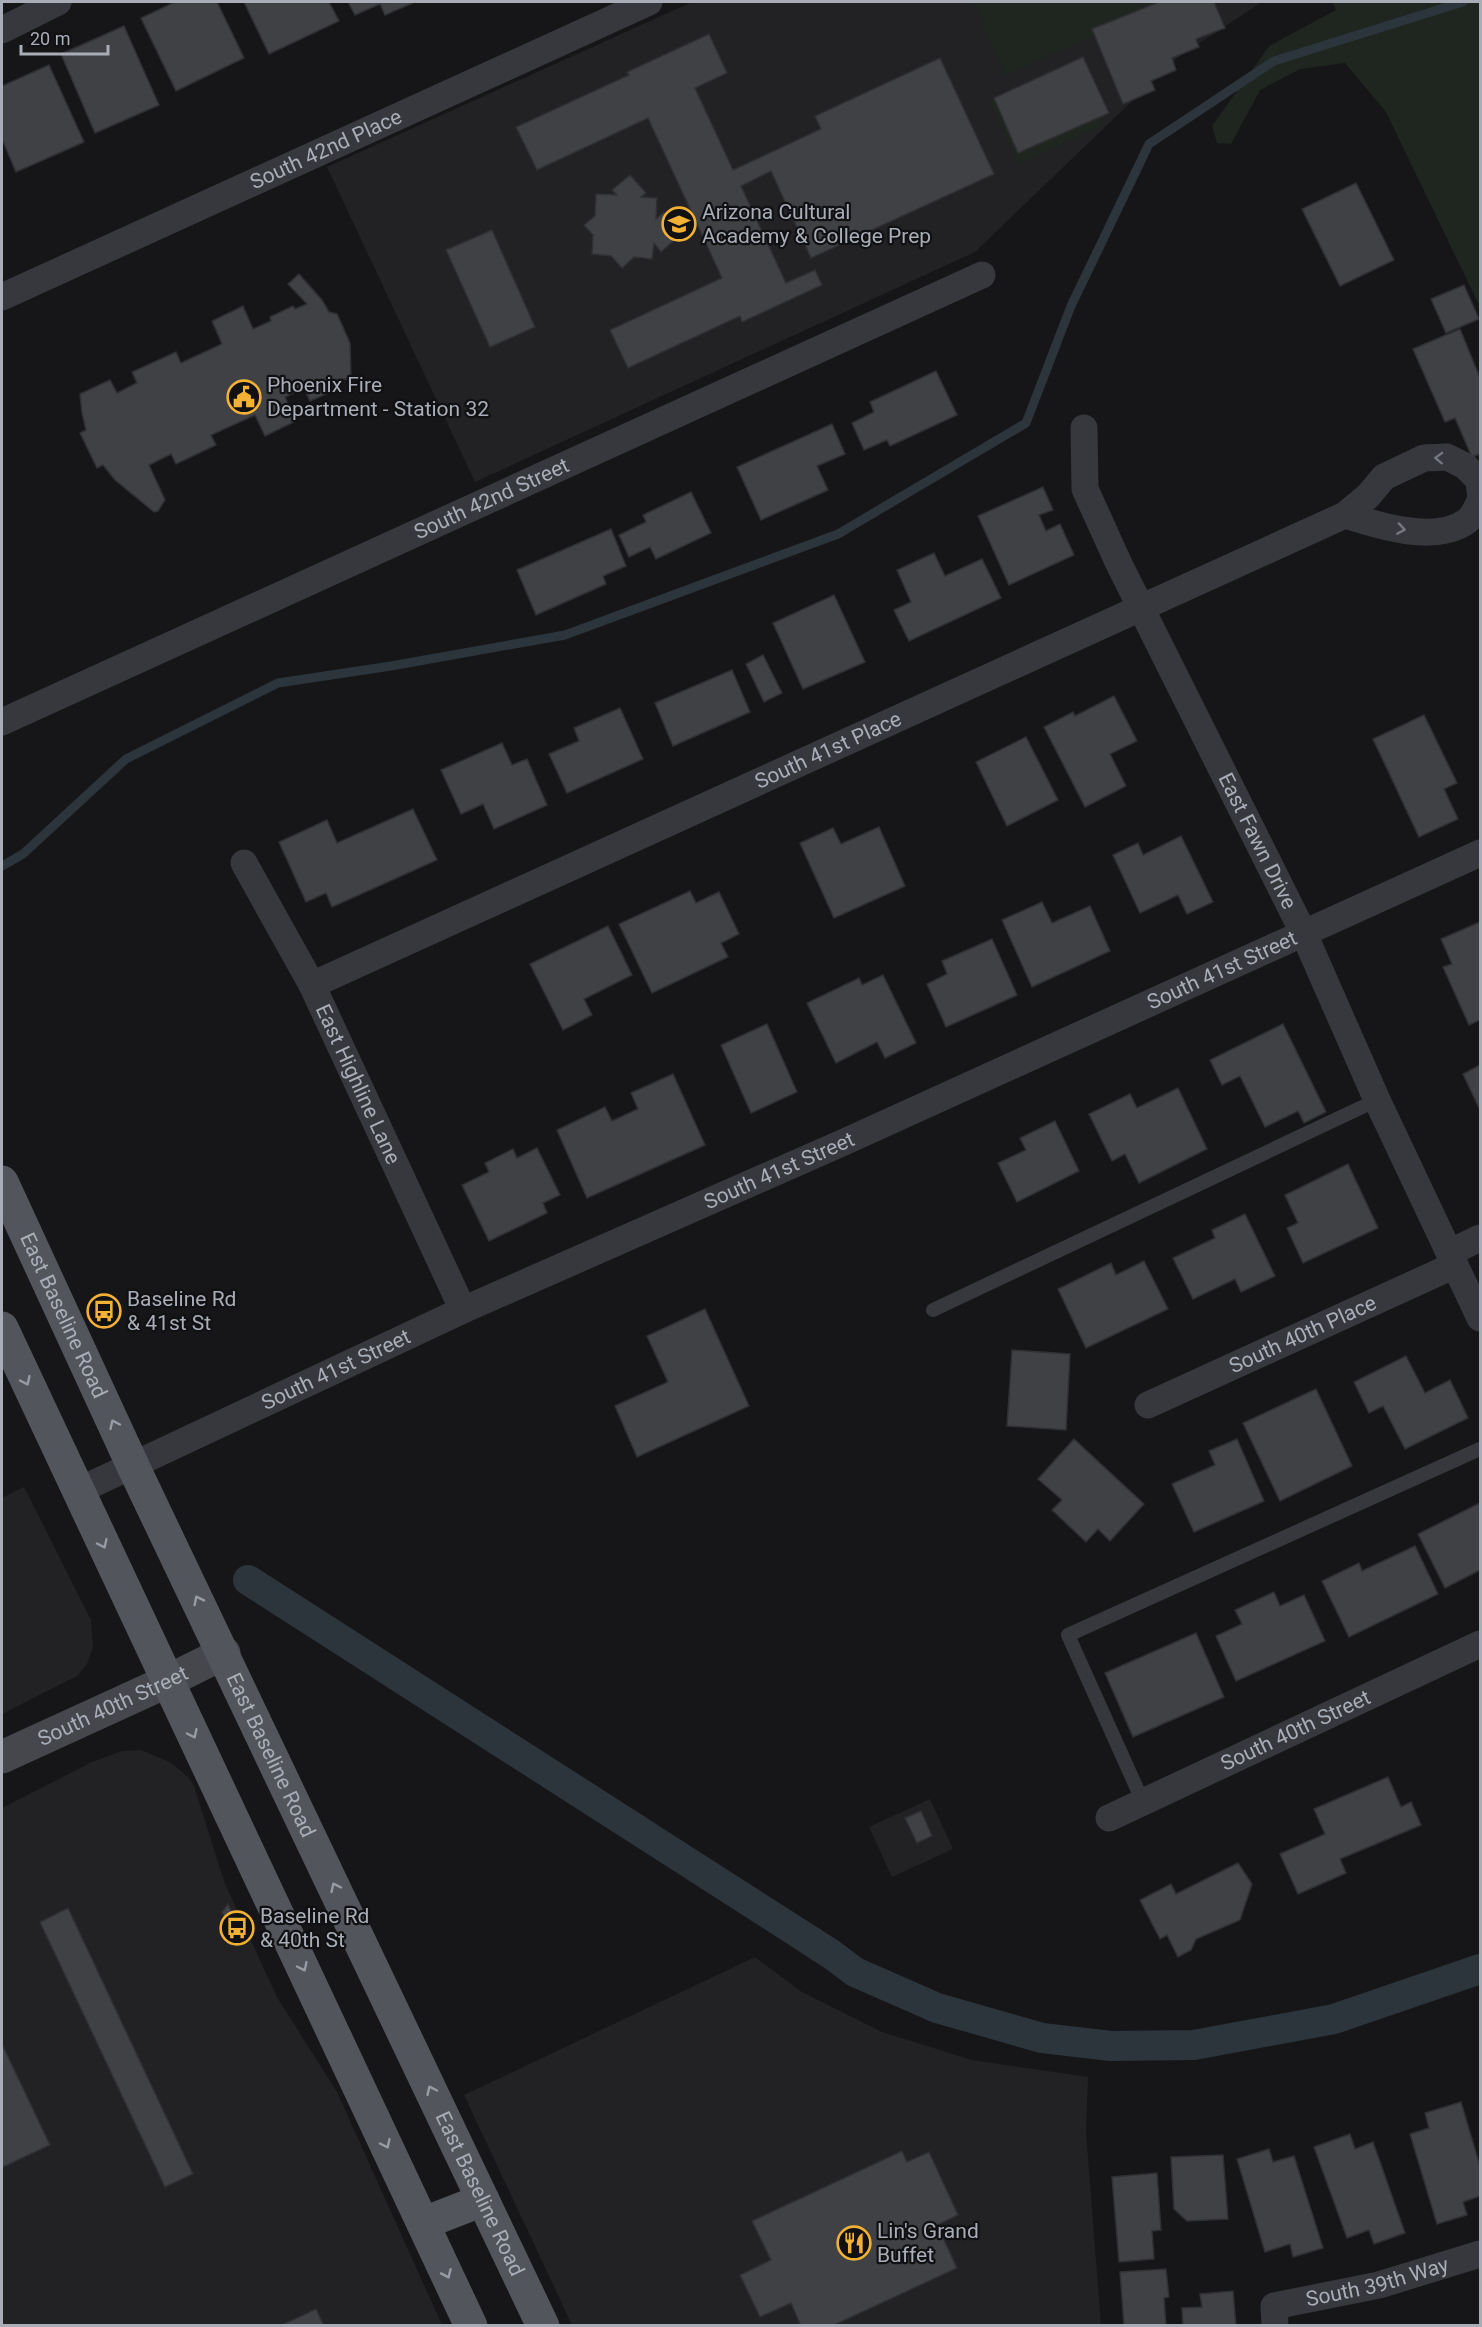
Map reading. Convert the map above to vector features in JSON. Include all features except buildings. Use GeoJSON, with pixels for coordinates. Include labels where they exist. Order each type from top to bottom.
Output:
{"type":"FeatureCollection","features":[{"type":"Feature","properties":{"kind":"main road","name":"East Baseline Road"},"geometry":{"type":"LineString","coordinates":[[2,1182],[133,1466],[543,2325]]}},
{"type":"Feature","properties":{"kind":"main road"},"geometry":{"type":"LineString","coordinates":[[2,1328],[471,2325]]}},
{"type":"Feature","properties":{"kind":"main road","name":"South 40th Street"},"geometry":{"type":"LineString","coordinates":[[2,1757],[224,1653]]}},
{"type":"Feature","properties":{"kind":"main road"},"geometry":{"type":"LineString","coordinates":[[424,2223],[483,2200]]}},
{"type":"Feature","properties":{"kind":"street"},"geometry":{"type":"LineString","coordinates":[[2,30],[58,2]]}},
{"type":"Feature","properties":{"kind":"street","name":"South 42nd Place"},"geometry":{"type":"LineString","coordinates":[[2,297],[649,2]]}},
{"type":"Feature","properties":{"kind":"street","name":"South 42nd Street"},"geometry":{"type":"LineString","coordinates":[[2,722],[982,275]]}},
{"type":"Feature","properties":{"kind":"street","name":"East Fawn Drive"},"geometry":{"type":"LineString","coordinates":[[1084,428],[1084,489],[1119,564],[1304,934],[1377,1100],[1480,1318]]}},
{"type":"Feature","properties":{"kind":"street","name":"South 41st Place"},"geometry":{"type":"LineString","coordinates":[[312,985],[1345,515],[1368,496],[1384,477],[1424,458],[1447,457],[1465,466],[1479,480],[1480,491]]}},
{"type":"Feature","properties":{"kind":"street"},"geometry":{"type":"LineString","coordinates":[[1345,515],[1373,525],[1410,531],[1442,532],[1469,520],[1480,501]]}},
{"type":"Feature","properties":{"kind":"street","name":"South 41st Street"},"geometry":{"type":"LineString","coordinates":[[78,1491],[463,1310],[842,1143],[1480,853]]}},
{"type":"Feature","properties":{"kind":"street","name":"East Highline Lane"},"geometry":{"type":"LineString","coordinates":[[244,863],[312,985],[463,1310]]}},
{"type":"Feature","properties":{"kind":"street","name":"South 40th Place"},"geometry":{"type":"LineString","coordinates":[[1148,1405],[1452,1259],[1480,1238]]}},
{"type":"Feature","properties":{"kind":"street","name":"South 40th Street"},"geometry":{"type":"LineString","coordinates":[[1109,1818],[1480,1644]]}},
{"type":"Feature","properties":{"kind":"street","name":"South 39th Way"},"geometry":{"type":"LineString","coordinates":[[1274,2316],[1480,2254]]}},
{"type":"Feature","properties":{"kind":"lane"},"geometry":{"type":"LineString","coordinates":[[933,1310],[1377,1100]]}},
{"type":"Feature","properties":{"kind":"lane"},"geometry":{"type":"LineString","coordinates":[[1143,1802],[1068,1635],[1480,1449]]}},
{"type":"Feature","properties":{"kind":"shaded area","name":"Arizona Cultural Academy & College Prep"},"geometry":{"type":"Polygon","coordinates":[[[692,2],[1262,2],[1177,58],[975,252],[475,482],[327,167],[692,2]]]}},
{"type":"Feature","properties":{"kind":"shaded area"},"geometry":{"type":"Polygon","coordinates":[[[973,2],[1173,2],[1005,75],[973,2]]]}},
{"type":"Feature","properties":{"kind":"shaded area"},"geometry":{"type":"Polygon","coordinates":[[[1332,2],[1480,2],[1480,307],[1386,112],[1345,63],[1300,69],[1260,90],[1231,144],[1217,143],[1212,126],[1269,46],[1336,10],[1332,2]]]}},
{"type":"Feature","properties":{"kind":"shaded area"},"geometry":{"type":"Polygon","coordinates":[[[1076,62],[1104,125],[1018,164],[990,101],[1076,62]]]}},
{"type":"Feature","properties":{"kind":"shaded area"},"geometry":{"type":"Polygon","coordinates":[[[24,1487],[91,1620],[93,1647],[87,1664],[77,1676],[2,1714],[2,1498],[24,1487]]]}},
{"type":"Feature","properties":{"kind":"shaded area"},"geometry":{"type":"Polygon","coordinates":[[[141,1750],[170,1762],[188,1777],[194,1786],[225,1884],[277,1997],[337,2092],[442,2325],[2,2326],[2,1808],[92,1762],[122,1751],[141,1750]]]}},
{"type":"Feature","properties":{"kind":"shaded area"},"geometry":{"type":"Polygon","coordinates":[[[930,1799],[953,1849],[892,1877],[869,1827],[930,1799]]]}},
{"type":"Feature","properties":{"kind":"shaded area"},"geometry":{"type":"Polygon","coordinates":[[[755,1957],[802,1992],[882,2032],[972,2060],[1088,2077],[1086,2132],[1101,2325],[572,2325],[464,2095],[755,1957]]]}},
{"type":"Feature","properties":{"kind":"waterway"},"geometry":{"type":"LineString","coordinates":[[2,866],[23,854],[126,759],[278,683],[391,666],[565,635],[838,534],[1026,423],[1071,306],[1149,144],[1274,61],[1463,2]]}},
{"type":"Feature","properties":{"kind":"waterway"},"geometry":{"type":"LineString","coordinates":[[248,1580],[831,1954],[855,1972],[937,2008],[1042,2038],[1111,2046],[1194,2045],[1334,2019],[1480,1969]]}},
{"type":"Feature","properties":{"kind":"place","name":"Arizona Cultural Academy & College Prep"},"geometry":{"type":"Point","coordinates":[679,224]}},
{"type":"Feature","properties":{"kind":"place","name":"Phoenix Fire Department - Station 32"},"geometry":{"type":"Point","coordinates":[244,397]}},
{"type":"Feature","properties":{"kind":"place","name":"Baseline Rd & 41st St"},"geometry":{"type":"Point","coordinates":[104,1311]}},
{"type":"Feature","properties":{"kind":"place","name":"Baseline Rd & 40th St"},"geometry":{"type":"Point","coordinates":[237,1928]}},
{"type":"Feature","properties":{"kind":"place","name":"Lin's Grand Buffet"},"geometry":{"type":"Point","coordinates":[854,2243]}}]}
